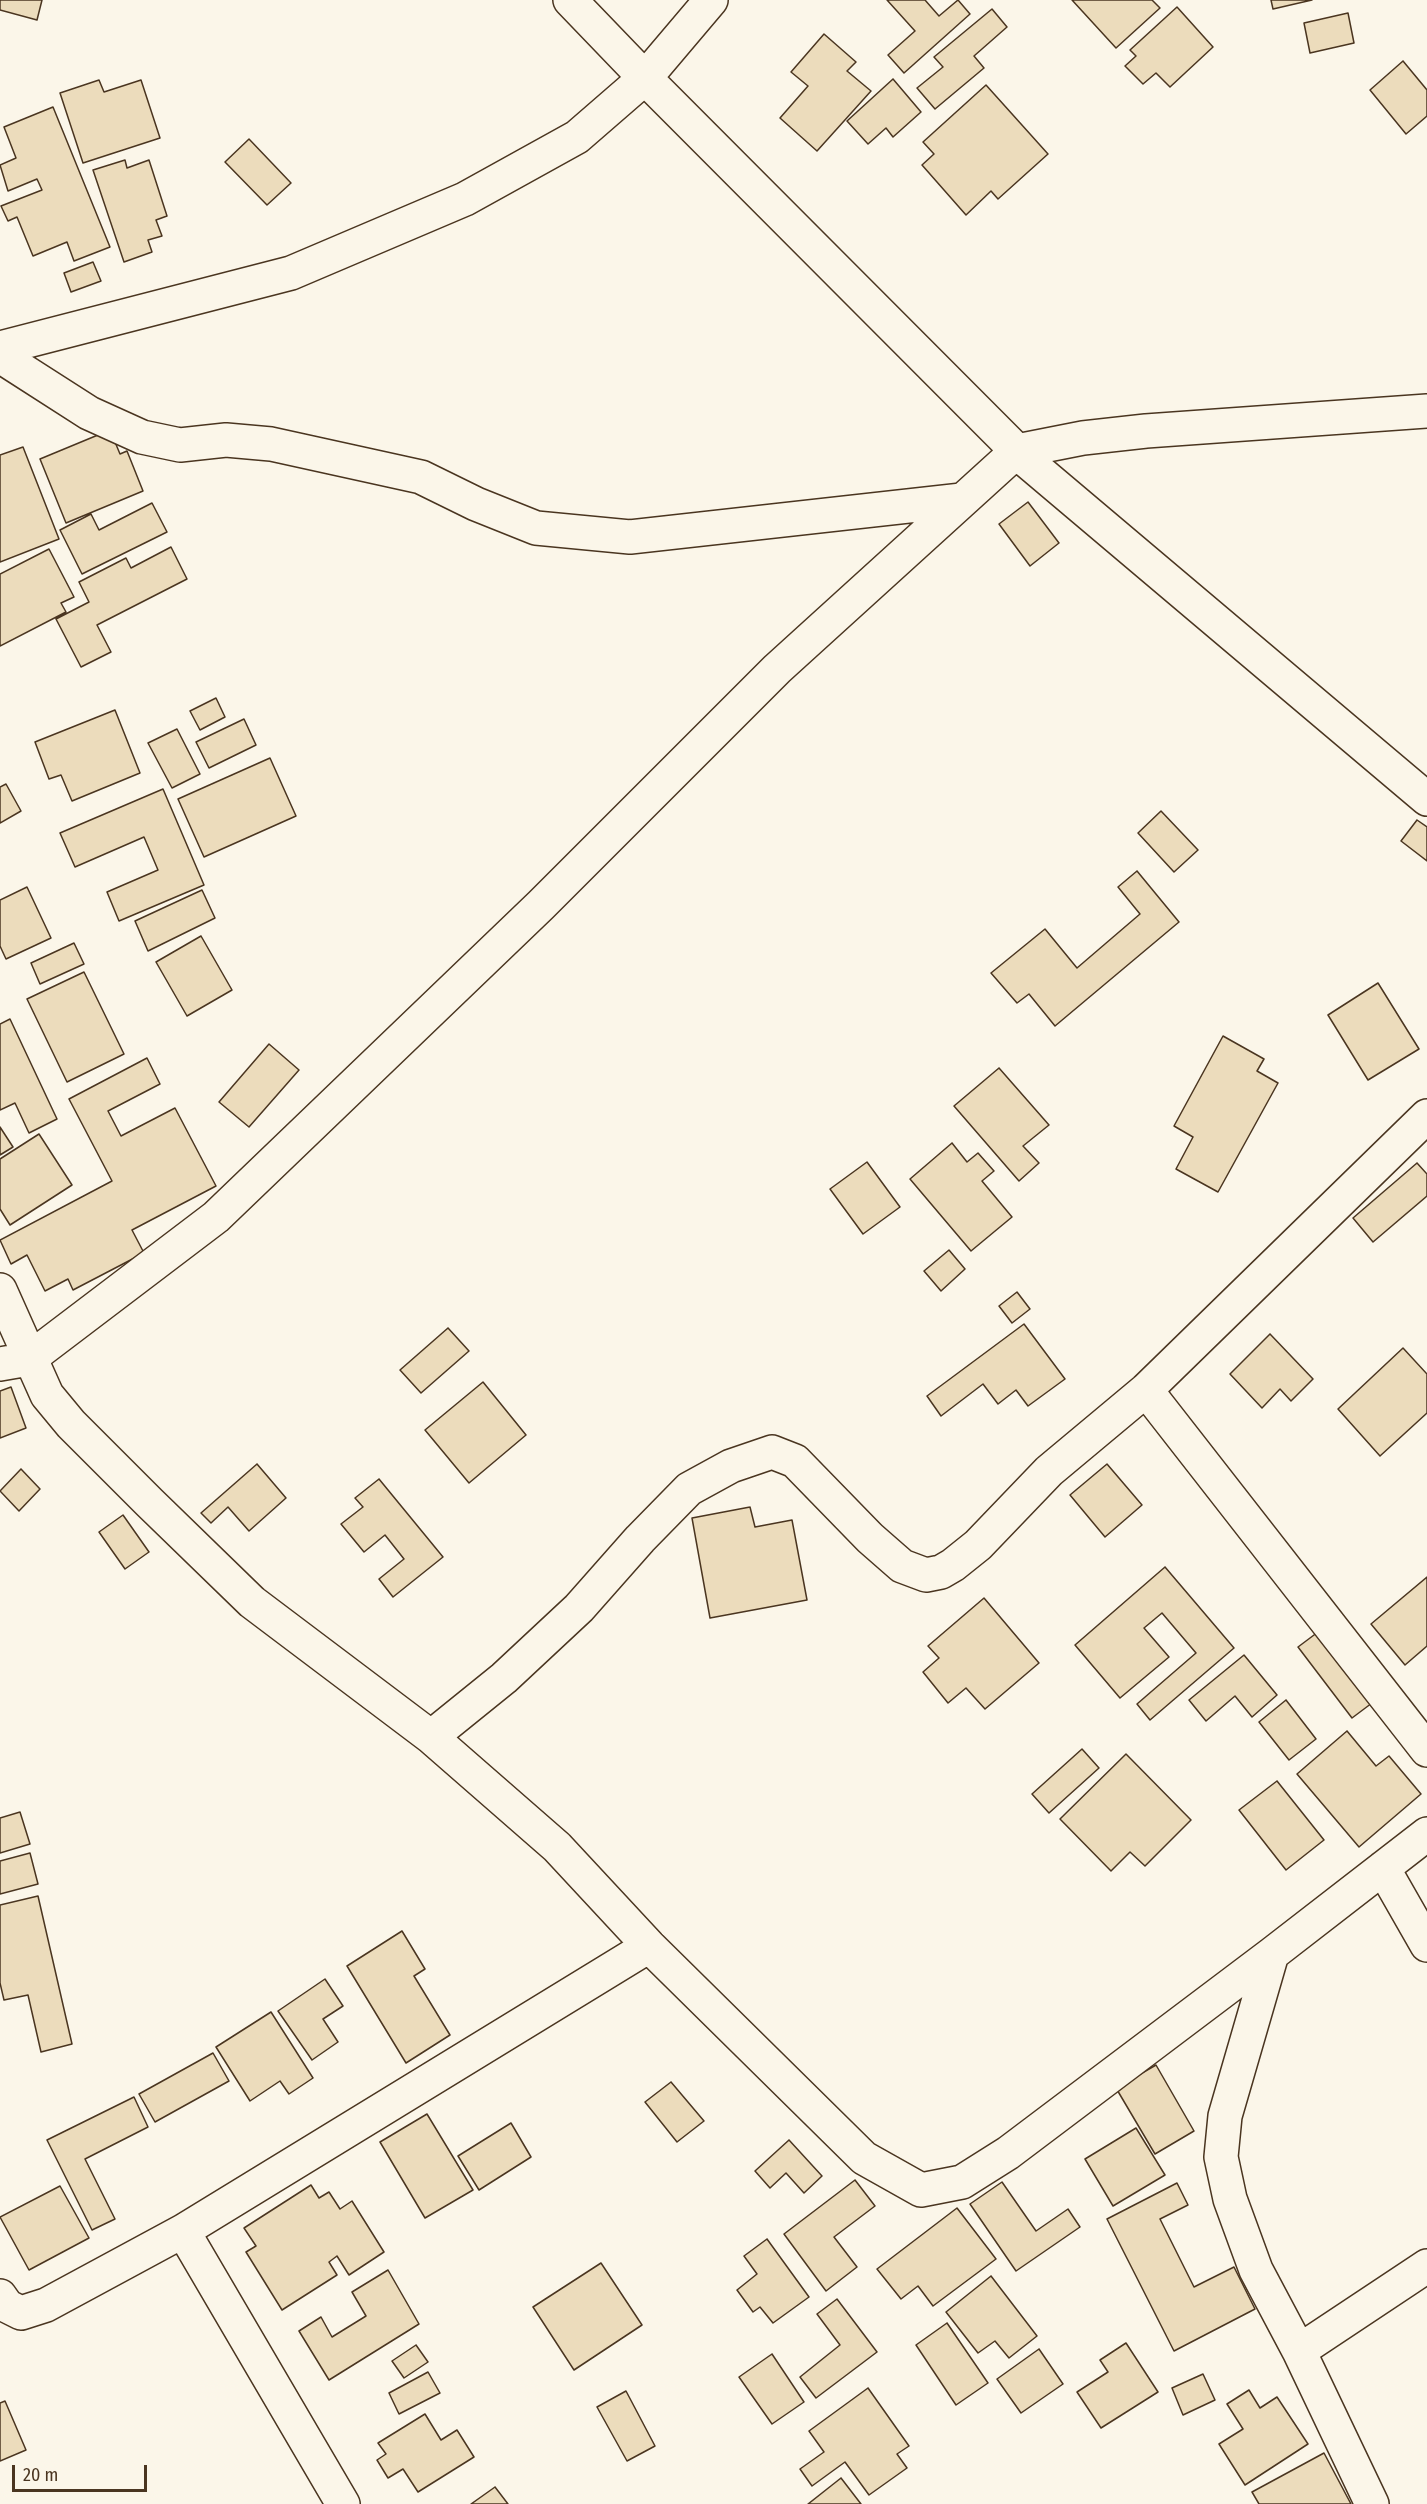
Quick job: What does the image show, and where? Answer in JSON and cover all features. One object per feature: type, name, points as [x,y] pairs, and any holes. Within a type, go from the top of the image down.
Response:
[{"type":"street","points":[[570,0],[1017,451],[1427,799]]},
{"type":"street","points":[[0,348],[291,273],[465,200],[577,137],[645,78],[711,0]]},
{"type":"street","points":[[0,356],[90,412],[142,437],[180,446],[226,440],[271,444],[421,477],[476,504],[536,528],[630,537],[962,500]]},
{"type":"street","points":[[15,1362],[216,1217],[541,905],[777,669],[1017,451],[1083,438],[1146,431],[1427,411]]},
{"type":"street","points":[[431,1737],[504,1678],[579,1608],[640,1539],[689,1489],[731,1466],[772,1452],[795,1461],[870,1538],[902,1566],[926,1575],[941,1572],[971,1551],[1049,1471],[1146,1389],[1427,1116]]},
{"type":"street","points":[[0,1290],[15,1362],[71,1424],[252,1602],[431,1737],[558,1847],[650,1946],[864,2158],[921,2190],[963,2182],[1008,2152],[1272,1954],[1427,1834]]},
{"type":"street","points":[[1146,1389],[1427,1750]]},
{"type":"street","points":[[1383,1868],[1427,1945]]},
{"type":"street","points":[[0,2296],[11,2310],[21,2313],[32,2311],[183,2230],[650,1946]]},
{"type":"street","points":[[1272,1954],[1225,2116],[1221,2157],[1230,2199],[1256,2270],[1299,2351],[1372,2504]]},
{"type":"street","points":[[183,2230],[343,2504]]},
{"type":"street","points":[[1299,2351],[1427,2266]]},
{"type":"building","points":[[0,0],[42,0],[37,20],[0,10]]},
{"type":"building","points":[[887,0],[925,0],[939,16],[958,0],[970,14],[904,73],[888,55],[915,31]]},
{"type":"building","points":[[1072,0],[1152,0],[1160,8],[1116,48]]},
{"type":"building","points":[[1271,0],[1312,0],[1273,9]]},
{"type":"building","points":[[1177,7],[1213,47],[1170,87],[1156,73],[1143,84],[1125,66],[1136,56],[1130,50]]},
{"type":"building","points":[[992,9],[1007,27],[974,56],[984,68],[935,109],[917,88],[943,67],[934,57]]},
{"type":"building","points":[[1348,13],[1354,43],[1310,53],[1304,23]]},
{"type":"building","points":[[824,34],[856,62],[847,71],[871,91],[817,151],[780,118],[808,86],[791,72]]},
{"type":"building","points":[[1403,61],[1427,90],[1427,116],[1406,134],[1370,90]]},
{"type":"building","points":[[893,79],[921,112],[893,137],[886,128],[868,144],[847,121]]},
{"type":"building","points":[[99,80],[104,92],[141,80],[160,138],[83,163],[60,93]]},
{"type":"building","points":[[986,85],[1048,154],[998,199],[991,191],[966,215],[922,165],[934,154],[923,142]]},
{"type":"building","points":[[53,107],[110,247],[74,261],[67,242],[33,256],[17,217],[8,221],[1,206],[42,190],[37,179],[8,191],[0,165],[16,158],[4,127]]},
{"type":"building","points":[[249,139],[291,183],[267,205],[225,162]]},
{"type":"building","points":[[125,160],[127,168],[149,160],[167,216],[156,220],[162,236],[148,240],[152,252],[124,262],[93,170]]},
{"type":"building","points":[[93,262],[101,281],[71,292],[64,273]]},
{"type":"building","points":[[110,430],[120,454],[127,451],[143,491],[66,523],[40,459]]},
{"type":"building","points":[[23,447],[59,539],[0,562],[0,455]]},
{"type":"building","points":[[1028,502],[1059,543],[1030,566],[999,524]]},
{"type":"building","points":[[152,503],[167,532],[82,574],[60,530],[91,514],[99,530]]},
{"type":"building","points":[[171,547],[187,579],[97,625],[111,652],[81,667],[56,619],[89,602],[79,582],[126,558],[131,568]]},
{"type":"building","points":[[49,549],[74,597],[61,603],[66,612],[0,646],[0,574]]},
{"type":"building","points":[[216,698],[225,717],[200,730],[190,711]]},
{"type":"building","points":[[115,710],[140,773],[72,801],[61,775],[49,779],[35,742]]},
{"type":"building","points":[[244,719],[256,745],[209,768],[196,742]]},
{"type":"building","points":[[177,729],[200,774],[172,788],[148,743]]},
{"type":"building","points":[[270,758],[296,816],[204,857],[178,799]]},
{"type":"building","points":[[6,784],[21,811],[0,823],[0,787]]},
{"type":"building","points":[[163,789],[204,885],[119,921],[107,892],[158,870],[144,837],[75,867],[60,833]]},
{"type":"building","points":[[1161,811],[1198,850],[1174,872],[1138,833]]},
{"type":"building","points":[[1417,820],[1427,827],[1427,861],[1401,841]]},
{"type":"building","points":[[1137,871],[1179,922],[1055,1026],[1029,994],[1017,1003],[991,973],[1045,929],[1077,968],[1140,914],[1118,887]]},
{"type":"building","points":[[27,887],[51,938],[6,959],[0,946],[0,900]]},
{"type":"building","points":[[202,890],[215,918],[148,951],[135,921]]},
{"type":"building","points":[[201,936],[232,990],[187,1016],[156,962]]},
{"type":"building","points":[[74,943],[84,964],[40,984],[31,963]]},
{"type":"building","points":[[84,972],[124,1054],[67,1082],[27,999]]},
{"type":"building","points":[[1378,983],[1419,1049],[1368,1080],[1328,1015]]},
{"type":"building","points":[[10,1019],[57,1119],[29,1133],[15,1103],[0,1110],[0,1024]]},
{"type":"building","points":[[1223,1036],[1264,1059],[1257,1071],[1278,1083],[1218,1192],[1176,1169],[1193,1137],[1174,1126]]},
{"type":"building","points":[[269,1044],[299,1070],[249,1127],[219,1102]]},
{"type":"building","points":[[147,1058],[160,1084],[108,1111],[121,1136],[175,1108],[216,1186],[132,1230],[144,1253],[73,1290],[68,1279],[45,1291],[27,1255],[11,1264],[0,1240],[112,1181],[69,1099]]},
{"type":"building","points":[[999,1068],[1049,1125],[1023,1146],[1039,1163],[1019,1181],[954,1106]]},
{"type":"building","points":[[0,1127],[13,1147],[0,1155]]},
{"type":"building","points":[[39,1134],[72,1185],[10,1225],[0,1209],[0,1159]]},
{"type":"building","points":[[952,1143],[967,1162],[978,1153],[994,1171],[982,1181],[1012,1217],[971,1251],[910,1179]]},
{"type":"building","points":[[867,1162],[900,1207],[863,1234],[830,1189]]},
{"type":"building","points":[[1417,1163],[1427,1174],[1427,1196],[1373,1242],[1353,1218]]},
{"type":"building","points":[[949,1250],[965,1269],[941,1291],[924,1271]]},
{"type":"building","points":[[1017,1292],[1030,1309],[1012,1323],[999,1306]]},
{"type":"building","points":[[1024,1324],[1065,1379],[1028,1406],[1016,1390],[998,1404],[983,1384],[941,1416],[927,1396]]},
{"type":"building","points":[[448,1328],[469,1351],[421,1393],[400,1370]]},
{"type":"building","points":[[1270,1334],[1313,1379],[1291,1401],[1280,1389],[1262,1408],[1230,1374]]},
{"type":"building","points":[[1403,1348],[1427,1374],[1427,1413],[1380,1456],[1338,1409]]},
{"type":"building","points":[[483,1382],[526,1435],[469,1483],[425,1430]]},
{"type":"building","points":[[11,1387],[26,1428],[0,1438],[0,1391]]},
{"type":"building","points":[[257,1464],[286,1498],[249,1531],[228,1507],[211,1523],[201,1513]]},
{"type":"building","points":[[1107,1464],[1142,1505],[1105,1537],[1070,1495]]},
{"type":"building","points":[[21,1469],[40,1489],[19,1511],[0,1491]]},
{"type":"building","points":[[379,1479],[443,1557],[393,1597],[379,1579],[404,1559],[385,1535],[364,1552],[341,1524],[363,1507],[355,1498]]},
{"type":"building","points":[[750,1507],[755,1527],[792,1520],[807,1600],[710,1618],[692,1518]]},
{"type":"building","points":[[123,1515],[149,1552],[125,1569],[99,1532]]},
{"type":"building","points":[[1165,1567],[1234,1648],[1150,1720],[1137,1704],[1196,1653],[1162,1613],[1144,1628],[1169,1657],[1120,1698],[1075,1645]]},
{"type":"building","points":[[1427,1577],[1427,1646],[1405,1665],[1371,1624]]},
{"type":"building","points":[[984,1598],[1039,1663],[985,1709],[966,1688],[948,1703],[923,1672],[939,1658],[928,1646]]},
{"type":"building","points":[[1322,1629],[1376,1700],[1352,1718],[1298,1647]]},
{"type":"building","points":[[1244,1655],[1277,1695],[1252,1717],[1235,1696],[1206,1721],[1189,1700]]},
{"type":"building","points":[[1286,1700],[1316,1739],[1289,1760],[1259,1722]]},
{"type":"building","points":[[1347,1731],[1376,1766],[1389,1756],[1421,1794],[1359,1847],[1297,1774]]},
{"type":"building","points":[[1082,1749],[1099,1768],[1049,1813],[1032,1794]]},
{"type":"building","points":[[1126,1754],[1191,1820],[1145,1866],[1130,1852],[1111,1871],[1060,1819]]},
{"type":"building","points":[[1277,1781],[1324,1840],[1286,1870],[1239,1810]]},
{"type":"building","points":[[20,1812],[30,1844],[0,1853],[0,1818]]},
{"type":"building","points":[[30,1853],[38,1884],[0,1894],[0,1861]]},
{"type":"building","points":[[38,1896],[72,2044],[41,2052],[28,1995],[4,2000],[0,1983],[0,1905]]},
{"type":"building","points":[[402,1931],[425,1969],[414,1976],[450,2035],[406,2063],[347,1966]]},
{"type":"building","points":[[325,1979],[343,2006],[323,2019],[338,2042],[312,2060],[278,2011]]},
{"type":"building","points":[[271,2012],[313,2078],[289,2094],[280,2081],[250,2101],[216,2047]]},
{"type":"building","points":[[213,2053],[229,2081],[155,2122],[139,2094]]},
{"type":"building","points":[[1156,2065],[1194,2131],[1155,2154],[1116,2088]]},
{"type":"building","points":[[671,2082],[704,2121],[677,2142],[645,2102]]},
{"type":"building","points":[[134,2097],[148,2127],[85,2159],[115,2219],[92,2230],[47,2140]]},
{"type":"building","points":[[427,2114],[473,2190],[425,2218],[380,2142]]},
{"type":"building","points":[[511,2123],[531,2157],[479,2190],[458,2156]]},
{"type":"building","points":[[1136,2128],[1165,2175],[1113,2206],[1085,2159]]},
{"type":"building","points":[[789,2140],[822,2176],[804,2193],[786,2173],[770,2188],[755,2171]]},
{"type":"building","points":[[855,2180],[875,2206],[834,2237],[857,2267],[826,2291],[784,2234]]},
{"type":"building","points":[[1002,2182],[1036,2231],[1068,2209],[1080,2227],[1016,2271],[970,2204]]},
{"type":"building","points":[[1177,2183],[1188,2205],[1160,2219],[1194,2287],[1234,2267],[1255,2309],[1174,2351],[1107,2219]]},
{"type":"building","points":[[311,2185],[319,2198],[329,2192],[340,2209],[352,2201],[384,2252],[349,2275],[337,2256],[329,2262],[337,2275],[282,2310],[246,2252],[256,2246],[244,2228]]},
{"type":"building","points":[[60,2186],[89,2238],[29,2270],[0,2217]]},
{"type":"building","points":[[957,2208],[996,2259],[933,2306],[918,2286],[901,2299],[877,2269]]},
{"type":"building","points":[[767,2239],[809,2297],[773,2323],[760,2307],[753,2312],[737,2290],[757,2274],[744,2256]]},
{"type":"building","points":[[601,2263],[642,2325],[574,2370],[533,2307]]},
{"type":"building","points":[[388,2270],[419,2324],[329,2380],[299,2331],[321,2317],[332,2337],[366,2316],[352,2292]]},
{"type":"building","points":[[991,2276],[1037,2336],[1009,2358],[995,2341],[978,2353],[946,2312]]},
{"type":"building","points":[[837,2299],[877,2352],[816,2398],[800,2377],[840,2345],[817,2314]]},
{"type":"building","points":[[947,2323],[988,2383],[956,2405],[916,2345]]},
{"type":"building","points":[[1126,2343],[1158,2392],[1101,2428],[1077,2392],[1108,2372],[1100,2360]]},
{"type":"building","points":[[416,2345],[428,2362],[404,2378],[392,2361]]},
{"type":"building","points":[[1039,2349],[1063,2384],[1021,2413],[997,2379]]},
{"type":"building","points":[[772,2354],[804,2402],[772,2424],[739,2377]]},
{"type":"building","points":[[428,2372],[440,2393],[399,2414],[389,2393]]},
{"type":"building","points":[[1203,2374],[1215,2400],[1183,2415],[1172,2388]]},
{"type":"building","points":[[868,2388],[909,2446],[897,2454],[907,2468],[869,2495],[845,2462],[812,2486],[800,2469],[824,2452],[809,2431]]},
{"type":"building","points":[[1249,2390],[1260,2408],[1277,2397],[1308,2444],[1245,2485],[1219,2444],[1243,2429],[1227,2404]]},
{"type":"building","points":[[626,2391],[655,2446],[627,2461],[597,2407]]},
{"type":"building","points":[[5,2401],[26,2450],[0,2461],[0,2403]]},
{"type":"building","points":[[425,2414],[441,2440],[457,2430],[474,2457],[418,2492],[403,2469],[388,2478],[377,2460],[386,2454],[378,2443]]},
{"type":"building","points":[[1324,2453],[1351,2504],[1259,2504],[1252,2492]]},
{"type":"building","points":[[841,2478],[861,2504],[808,2504]]},
{"type":"building","points":[[495,2487],[508,2504],[471,2504]]}]
